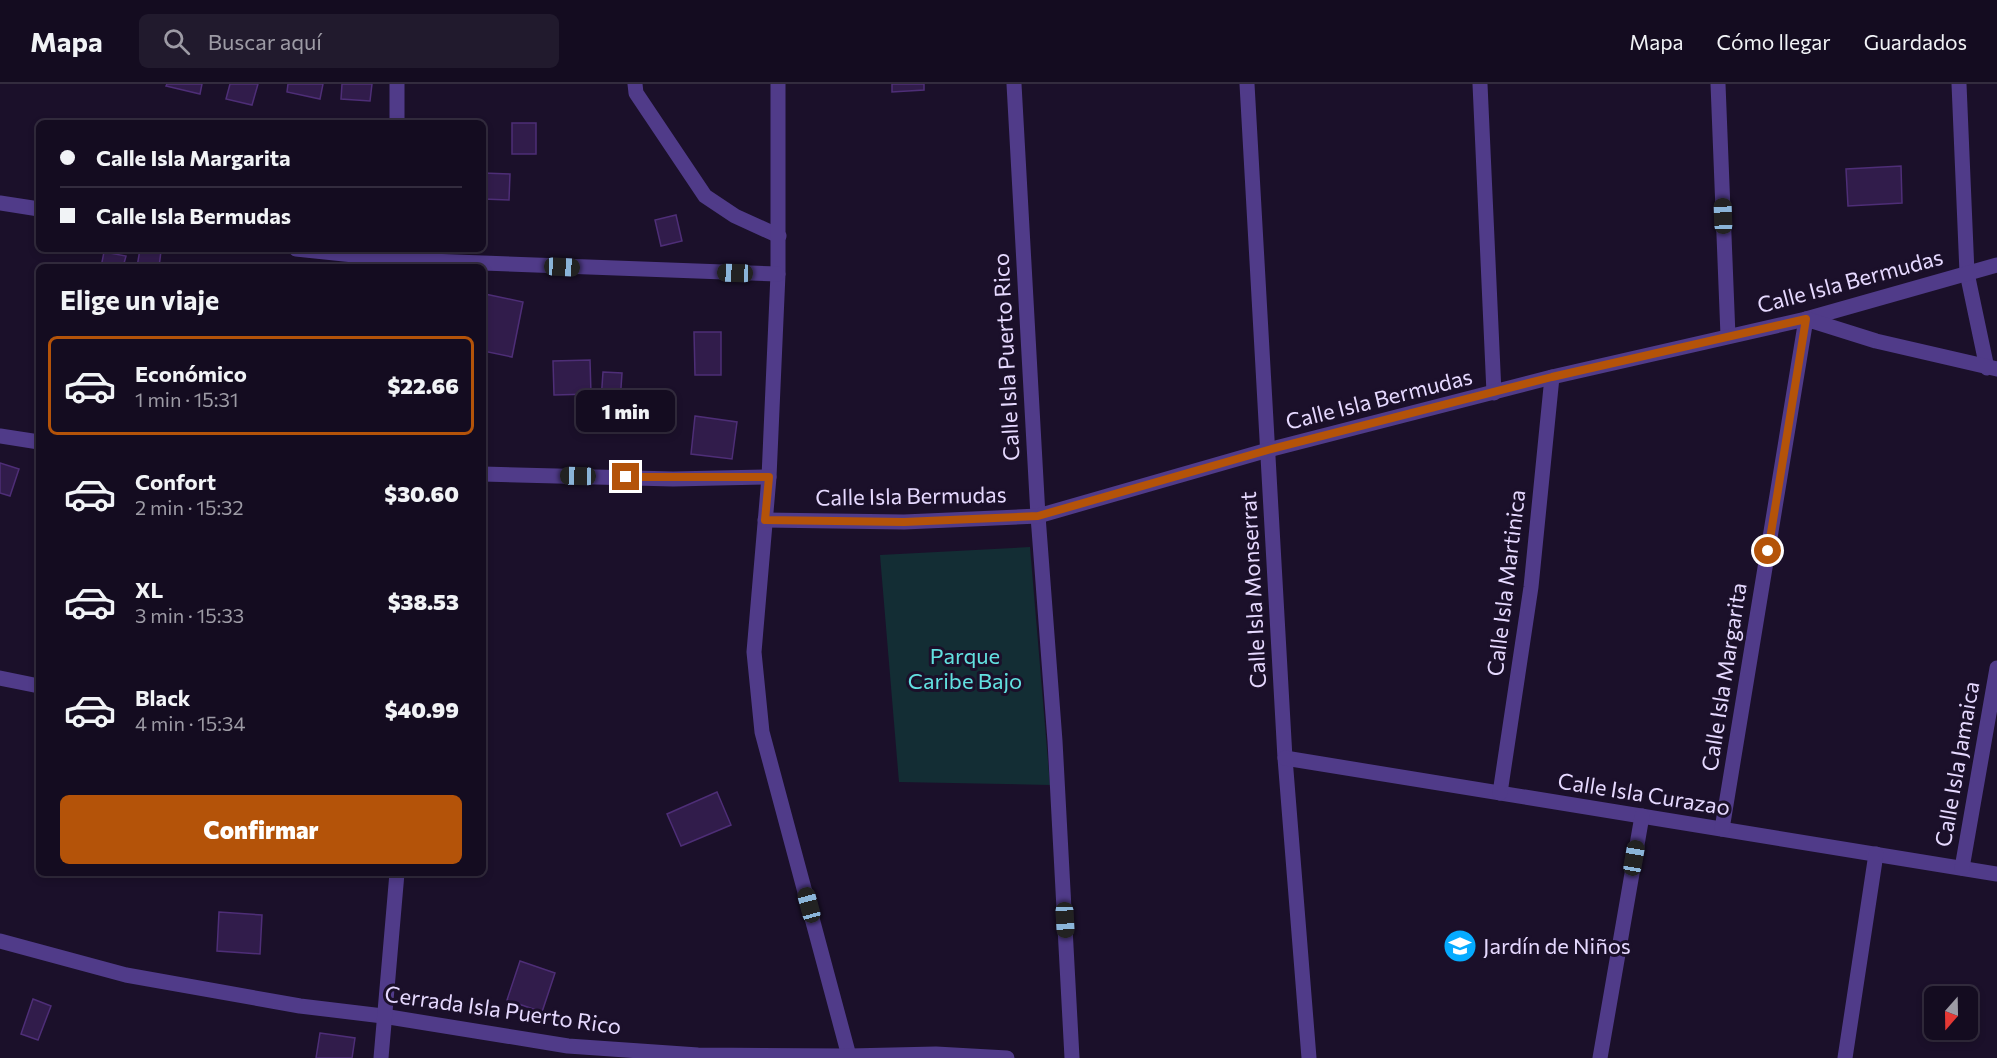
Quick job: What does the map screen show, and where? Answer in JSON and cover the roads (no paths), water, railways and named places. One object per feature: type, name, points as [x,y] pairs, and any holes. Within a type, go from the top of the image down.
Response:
[{"type":"street","points":[[397,84],[397,120]]},
{"type":"street","points":[[634,84],[636,93],[705,196],[735,216],[779,236]]},
{"type":"street","points":[[778,84],[778,274],[769,477],[754,652],[762,732],[849,1056]]},
{"type":"street","name":"Calle Isla Puerto Rico","points":[[1014,84],[1038,516],[1055,741],[1072,1058]]},
{"type":"street","name":"Calle Isla Monserrat","points":[[1246,84],[1285,758],[1309,1058]]},
{"type":"street","points":[[1480,84],[1494,393]]},
{"type":"street","points":[[1718,84],[1728,336]]},
{"type":"street","points":[[1806,319],[1876,341],[1992,368],[1967,273],[1959,84]]},
{"type":"street","points":[[0,203],[36,209]]},
{"type":"street","points":[[328,252],[402,259],[778,274]]},
{"type":"street","name":"Calle Isla Bermudas","points":[[765,520],[904,522],[1038,516],[1268,450],[1552,377],[1806,319],[1997,265]]},
{"type":"street","name":"Calle Isla Margarita","points":[[1722,830],[1806,319]]},
{"type":"street","name":"Calle Isla Martinica","points":[[1500,793],[1531,587],[1552,377]]},
{"type":"street","points":[[0,436],[36,442]]},
{"type":"street","points":[[486,474],[673,479],[769,477]]},
{"type":"street","name":"Calle Isla Jamaica","points":[[1962,868],[1997,668]]},
{"type":"street","points":[[0,678],[36,685]]},
{"type":"street","name":"Calle Isla Curazao","points":[[1285,758],[1997,874]]},
{"type":"street","points":[[1600,1058],[1642,816]]},
{"type":"street","points":[[1845,1058],[1876,854]]},
{"type":"street","points":[[381,1058],[397,876]]},
{"type":"street","name":"Cerrada Isla Puerto Rico","points":[[0,941],[126,975],[300,1006],[383,1016],[567,1046],[699,1057],[936,1054],[1007,1058]]},
{"type":"place","name":"Jardín de Niños","points":[[1460,946]]},
{"type":"park label","name":"Parque Caribe Bajo","points":[[965,668]]}]
